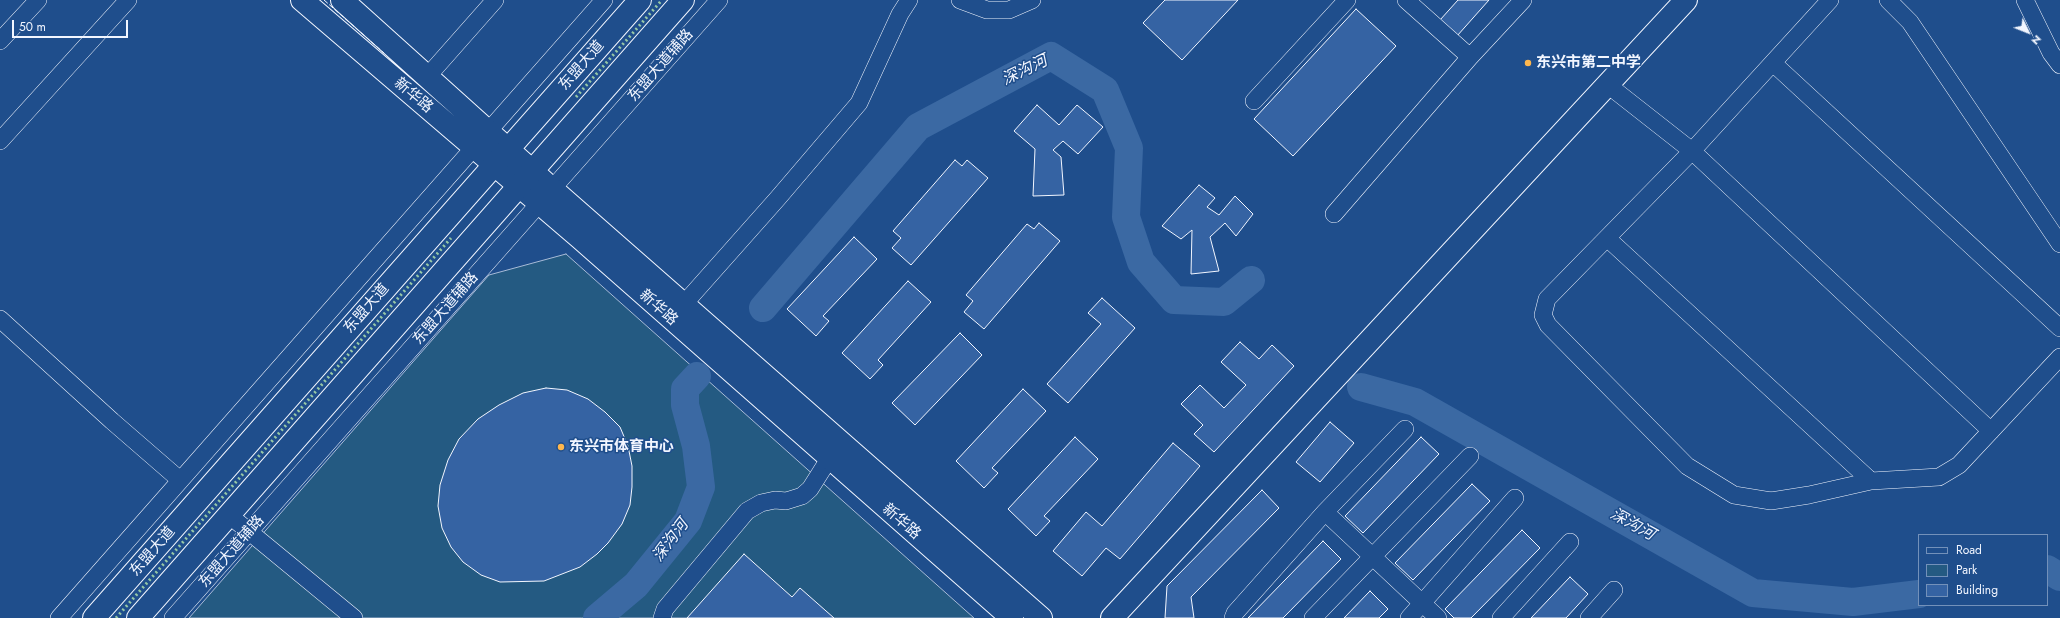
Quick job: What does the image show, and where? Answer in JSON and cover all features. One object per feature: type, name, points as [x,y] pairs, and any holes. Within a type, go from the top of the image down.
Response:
[{"type":"main road","name":"新华路","points":[[302,0],[474,148],[501,157]]},
{"type":"main road","name":"新华路","points":[[342,0],[488,131],[501,157],[829,459],[1012,618]]},
{"type":"main road","name":"东盟大道","points":[[94,618],[640,0]]},
{"type":"main road","points":[[138,618],[683,0]]},
{"type":"main road","points":[[1112,618],[1686,0]]},
{"type":"main road","name":"新华路","points":[[545,197],[683,305],[1041,618]]},
{"type":"street","points":[[0,41],[38,0]]},
{"type":"street","points":[[0,141],[128,0]]},
{"type":"street","points":[[427,77],[495,0]]},
{"type":"street","points":[[59,618],[604,0]]},
{"type":"street","name":"东盟大道辅路","points":[[173,618],[719,0]]},
{"type":"street","points":[[683,305],[778,198],[859,103],[900,14],[909,0]]},
{"type":"street","points":[[960,0],[987,10],[1009,10],[1032,0]]},
{"type":"street","points":[[1254,101],[1347,0]]},
{"type":"street","points":[[1406,0],[1470,58]]},
{"type":"street","points":[[1334,214],[1470,58],[1523,0]]},
{"type":"street","points":[[1830,0],[1692,151],[1547,299],[1543,315],[1548,325],[1687,466],[1734,495],[1771,501],[1809,495],[1871,481],[1939,477],[1959,465],[2060,357]]},
{"type":"street","points":[[1888,0],[1910,22],[2060,244]]},
{"type":"street","points":[[2025,0],[2051,53],[2060,65]]},
{"type":"street","points":[[1773,63],[2060,328]]},
{"type":"street","points":[[1608,85],[1692,151],[1991,431]]},
{"type":"street","points":[[1607,238],[1871,481]]},
{"type":"street","points":[[0,319],[112,421],[180,480]]},
{"type":"street","points":[[1233,618],[1235,613],[1325,512],[1405,429]]},
{"type":"street","points":[[1313,618],[1470,456]]},
{"type":"street","points":[[662,618],[665,609],[747,511],[761,504],[774,500],[786,501],[802,496],[810,489],[829,459]]},
{"type":"street","points":[[1409,618],[1514,498]]},
{"type":"street","points":[[1325,512],[1438,618]]},
{"type":"street","points":[[229,514],[354,618]]},
{"type":"street","points":[[1500,618],[1570,542]]},
{"type":"street","points":[[1589,618],[1614,590]]},
{"type":"green space","name":"东兴市体育中心","points":[[566,254],[974,618],[189,618],[489,275]]},
{"type":"building","points":[[1165,0],[1238,0],[1182,60],[1143,23]]},
{"type":"building","points":[[1458,0],[1489,0],[1457,36],[1440,20]]},
{"type":"building","points":[[1356,9],[1396,46],[1293,156],[1254,119]]},
{"type":"building","points":[[1037,105],[1059,125],[1077,105],[1103,127],[1078,154],[1063,141],[1053,150],[1061,157],[1064,195],[1033,196],[1035,149],[1014,131]]},
{"type":"building","points":[[955,160],[962,166],[967,160],[988,178],[911,265],[892,248],[901,238],[893,231]]},
{"type":"building","points":[[1199,185],[1215,198],[1207,207],[1219,215],[1235,196],[1253,214],[1236,236],[1225,223],[1210,237],[1219,271],[1191,274],[1192,230],[1181,239],[1162,226]]},
{"type":"building","points":[[1039,223],[1060,241],[984,329],[964,312],[973,301],[966,295],[1027,224],[1034,229]]},
{"type":"building","points":[[854,237],[877,259],[823,316],[829,321],[816,336],[787,309]]},
{"type":"building","points":[[908,281],[931,302],[878,360],[883,365],[870,379],[842,353]]},
{"type":"building","points":[[1102,298],[1135,328],[1068,403],[1047,384],[1101,324],[1088,313]]},
{"type":"building","points":[[960,333],[982,355],[915,425],[892,403]]},
{"type":"building","points":[[1240,342],[1259,359],[1272,345],[1294,366],[1214,452],[1194,434],[1203,425],[1181,404],[1200,385],[1224,408],[1246,385],[1221,362]]},
{"type":"building","points":[[546,388],[567,390],[588,399],[605,412],[620,427],[628,446],[632,466],[630,505],[622,524],[608,543],[580,567],[544,581],[500,582],[481,575],[463,562],[451,547],[442,528],[438,506],[440,485],[448,460],[459,439],[478,419],[499,405],[523,393]]},
{"type":"building","points":[[1023,389],[1046,411],[992,468],[998,473],[984,488],[956,461]]},
{"type":"building","points":[[1330,422],[1354,443],[1320,482],[1296,462]]},
{"type":"building","points":[[1075,437],[1098,459],[1044,516],[1050,521],[1036,536],[1008,509]]},
{"type":"building","points":[[1421,437],[1439,454],[1363,533],[1345,516]]},
{"type":"building","points":[[1173,443],[1200,466],[1120,559],[1106,548],[1082,576],[1053,551],[1086,512],[1102,526]]},
{"type":"building","points":[[1472,484],[1490,501],[1413,580],[1395,563]]},
{"type":"building","points":[[1262,490],[1279,508],[1191,597],[1194,618],[1165,618],[1167,586]]},
{"type":"building","points":[[1522,530],[1540,548],[1471,618],[1454,618],[1445,609]]},
{"type":"building","points":[[1323,541],[1341,559],[1283,618],[1248,618]]},
{"type":"building","points":[[744,554],[792,597],[800,588],[834,618],[687,618]]},
{"type":"building","points":[[1570,577],[1588,594],[1566,618],[1531,618]]},
{"type":"building","points":[[1370,591],[1388,609],[1379,618],[1344,618]]},
{"type":"waterway","name":"深沟河","points":[[763,308],[918,127],[1051,56],[1105,90],[1129,148],[1126,217],[1141,262],[1174,300],[1224,302],[1251,280]]},
{"type":"waterway","name":"深沟河","points":[[597,618],[636,585],[688,521],[701,487],[696,446],[685,405],[685,389],[697,376]]},
{"type":"waterway","name":"深沟河","points":[[1361,387],[1415,402],[1753,593],[1853,602],[1918,594]]},
{"type":"waterway","name":"深沟河","points":[[2048,570],[2060,577]]},
{"type":"hedge","points":[[576,97],[662,0]]},
{"type":"hedge","points":[[116,618],[451,238]]},
{"type":"fence","points":[[324,0],[384,53]]},
{"type":"place","name":"东兴市第二中学","points":[[1528,63]]},
{"type":"place","name":"东兴市体育中心","points":[[561,447]]}]
